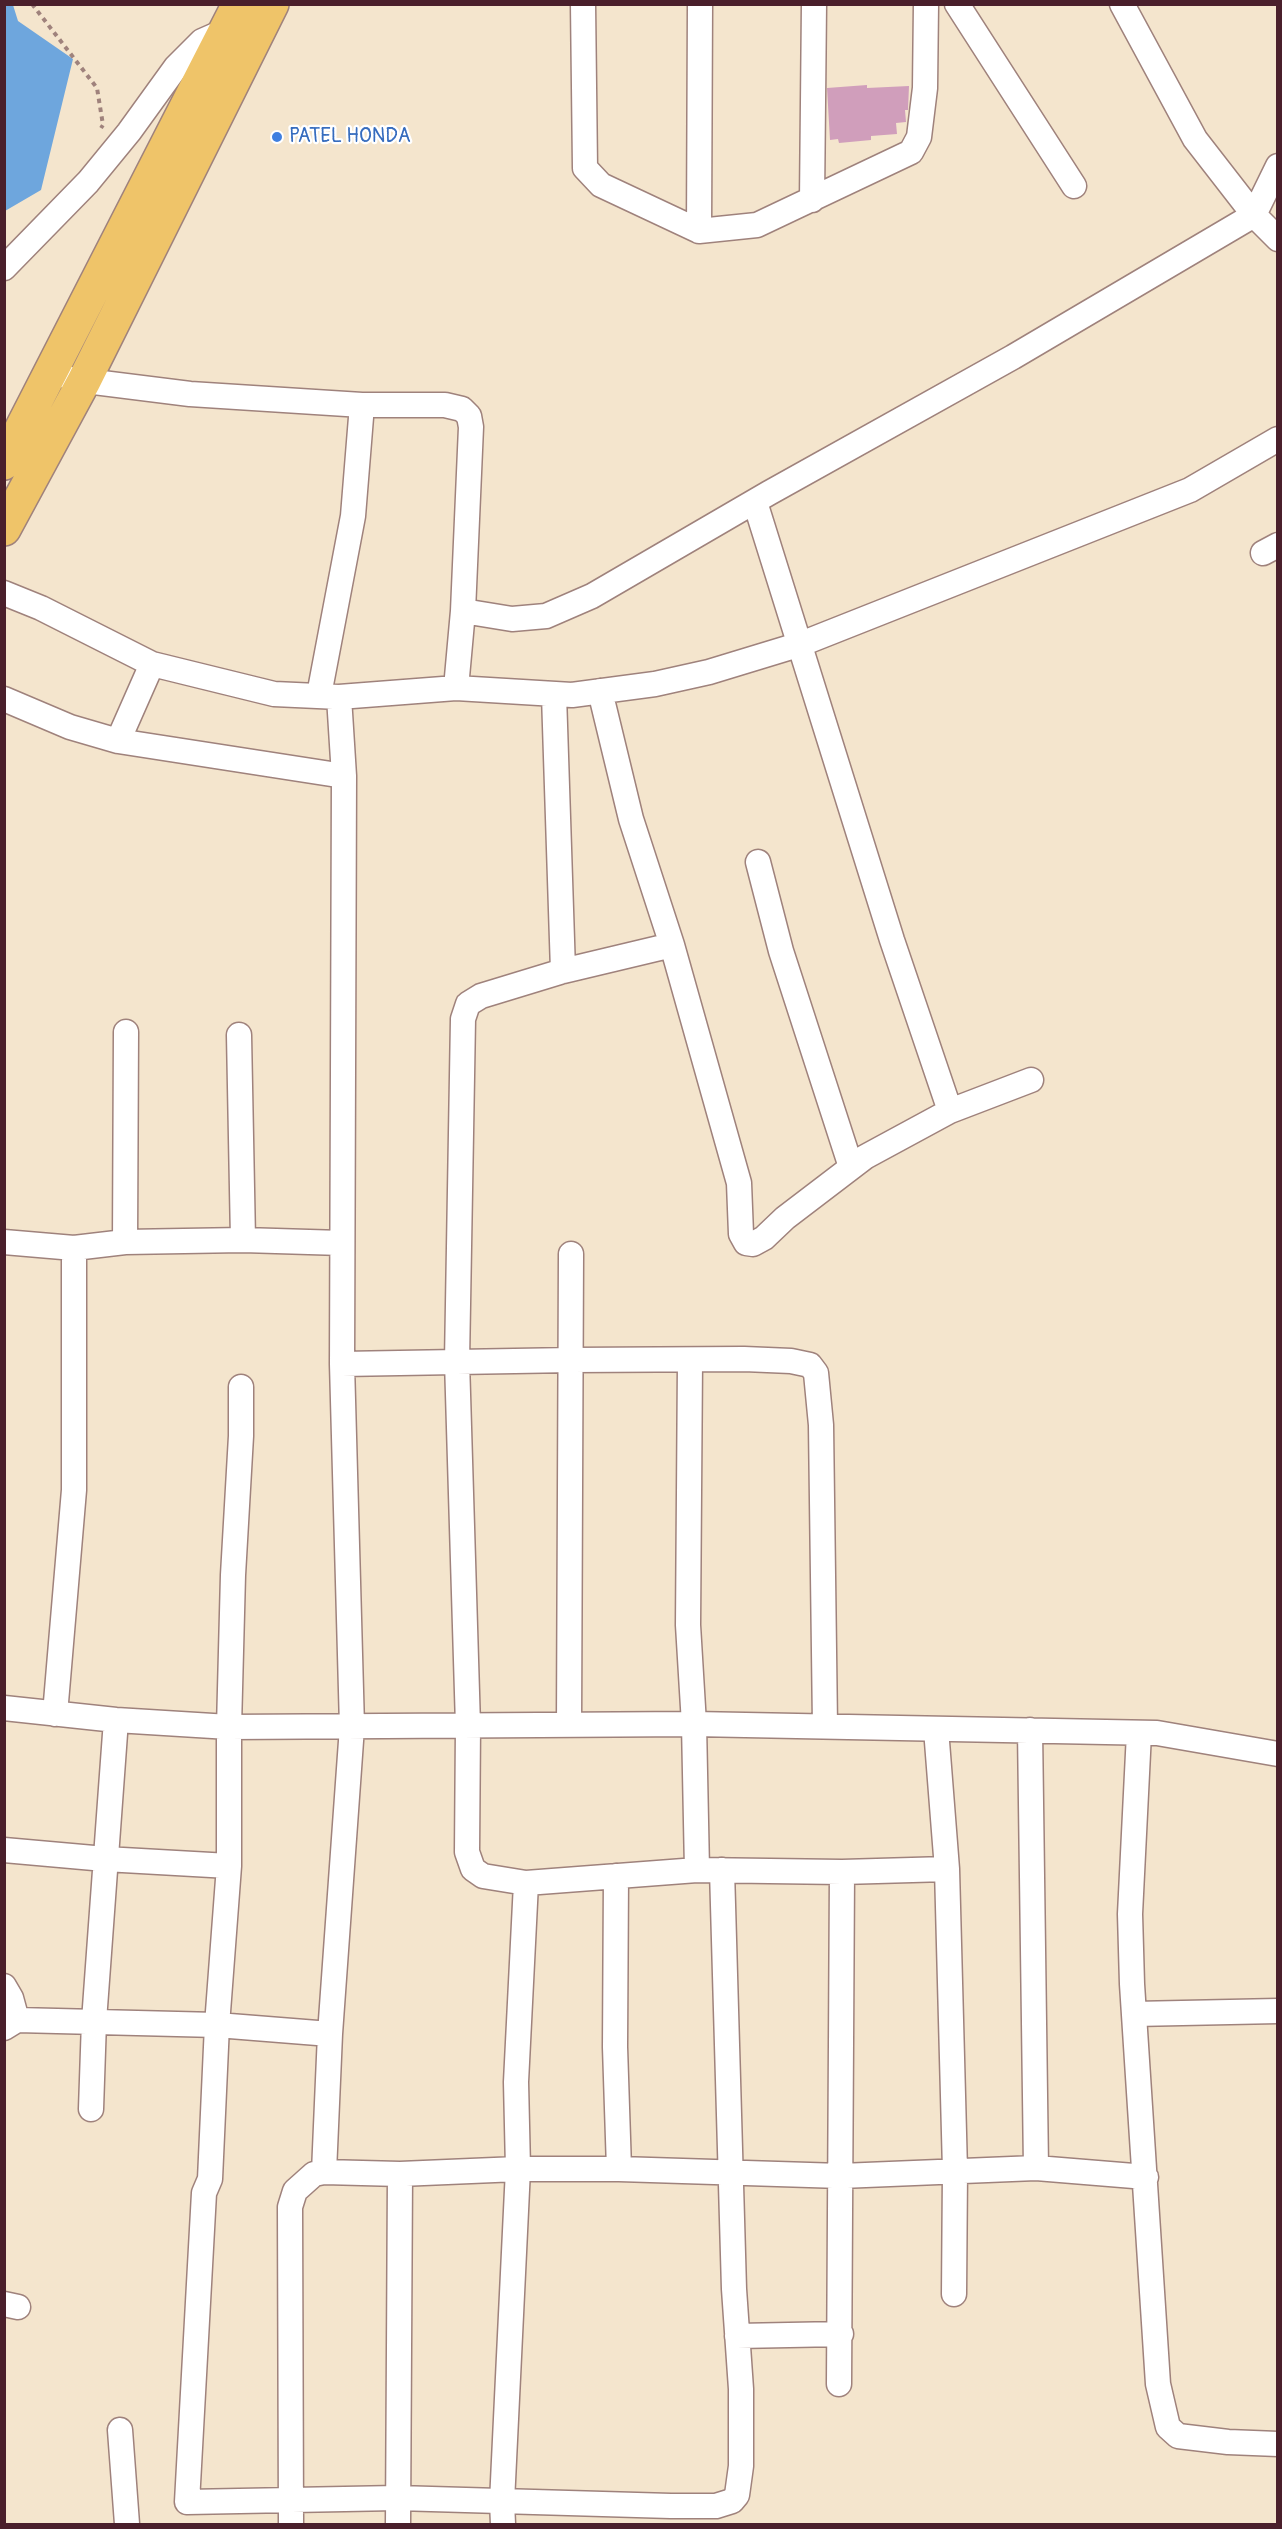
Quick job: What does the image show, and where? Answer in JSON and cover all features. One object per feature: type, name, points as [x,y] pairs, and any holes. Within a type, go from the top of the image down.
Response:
[{"type":"main road","points":[[4,463],[48,377],[202,113],[272,4]]},
{"type":"main road","points":[[4,529],[84,381],[202,113],[233,17]]},
{"type":"street","points":[[583,4],[585,168],[601,185],[699,231],[757,225],[911,152],[920,137],[926,4]]},
{"type":"street","points":[[699,231],[700,4]]},
{"type":"street","points":[[812,200],[814,4]]},
{"type":"street","points":[[957,4],[1074,186]]},
{"type":"street","points":[[1122,4],[1195,138],[1254,215],[1278,239]]},
{"type":"street","points":[[4,268],[88,182],[129,132],[176,67],[202,41],[233,17]]},
{"type":"street","points":[[463,611],[512,619],[546,616],[592,596],[1013,357],[1254,215],[1278,166]]},
{"type":"street","points":[[48,377],[190,394],[362,405],[445,405],[462,409],[469,416],[471,426],[463,611],[456,687]]},
{"type":"street","points":[[324,2172],[330,2034],[352,1727],[342,1364],[344,776],[329,696],[353,516],[362,405]]},
{"type":"street","points":[[4,593],[41,608],[152,664],[274,694],[329,696],[456,687],[554,695],[600,691],[655,684],[709,672],[801,644],[1190,490],[1278,440]]},
{"type":"street","points":[[755,502],[892,940],[950,1111]]},
{"type":"street","points":[[118,741],[152,664]]},
{"type":"street","points":[[600,691],[631,819],[672,945],[739,1183],[741,1234],[746,1243],[753,1244],[764,1238],[785,1218],[865,1156],[950,1111],[1031,1080]]},
{"type":"street","points":[[554,695],[564,971]]},
{"type":"street","points":[[4,699],[70,727],[118,741],[344,776]]},
{"type":"street","points":[[758,862],[781,951],[851,1167]]},
{"type":"street","points":[[672,945],[564,971],[481,996],[468,1004],[463,1019],[457,1362],[468,1726],[467,1835],[468,1852],[473,1869],[483,1876],[526,1883],[697,1870],[843,1872],[947,1869]]},
{"type":"street","points":[[125,1242],[126,1032]]},
{"type":"street","points":[[238,1035],[243,1240]]},
{"type":"street","points":[[4,1242],[74,1248],[125,1242],[243,1240],[342,1243]]},
{"type":"street","points":[[55,1714],[74,1490],[74,1248]]},
{"type":"street","points":[[569,1725],[571,1254]]},
{"type":"street","points":[[342,1364],[572,1360],[791,1361],[810,1365],[816,1373],[821,1425],[825,1726]]},
{"type":"street","points":[[690,1361],[688,1625],[694,1724],[697,1870]]},
{"type":"street","points":[[241,1387],[229,1727],[229,1866],[217,2025],[210,2179],[204,2193],[187,2502],[397,2498],[502,2513],[626,2514],[716,2506],[732,2501],[737,2495],[741,2466],[741,2400],[722,1870]]},
{"type":"street","points":[[4,1708],[116,1720],[229,1727],[694,1724],[1157,1733],[1278,1754]]},
{"type":"street","points":[[91,2109],[94,2021],[116,1720]]},
{"type":"street","points":[[936,1729],[947,1869],[954,2171],[954,2294]]},
{"type":"street","points":[[1030,1731],[1036,2168]]},
{"type":"street","points":[[1139,1733],[1130,1914],[1134,2014],[1158,2384],[1168,2427],[1178,2436],[1228,2442],[1278,2444]]},
{"type":"street","points":[[4,1850],[105,1859],[229,1866]]},
{"type":"street","points":[[839,2384],[843,1872]]},
{"type":"street","points":[[616,1876],[615,2047],[619,2169]]},
{"type":"street","points":[[502,2513],[519,2169],[516,2082],[526,1883]]},
{"type":"street","points":[[4,1986],[11,1998],[11,2024],[94,2021],[217,2025],[330,2034]]},
{"type":"street","points":[[1134,2014],[1278,2011]]},
{"type":"street","points":[[291,2524],[290,2206],[295,2191],[314,2174],[324,2172],[400,2174],[519,2169],[619,2169],[841,2176],[1036,2168],[1146,2177]]},
{"type":"street","points":[[398,2524],[400,2174]]},
{"type":"street","points":[[737,2336],[840,2334]]},
{"type":"street","points":[[120,2430],[127,2524]]},
{"type":"path","points":[[32,4],[97,88],[103,125],[96,135]]},
{"type":"water","points":[[4,5],[13,5],[18,21],[73,59],[41,190],[5,211]]},
{"type":"building","points":[[867,85],[867,88],[909,86],[908,110],[905,110],[906,122],[896,123],[897,134],[871,136],[871,140],[839,143],[838,139],[830,140],[827,88]]},
{"type":"place","name":"PATEL HONDA","points":[[277,137]]}]
